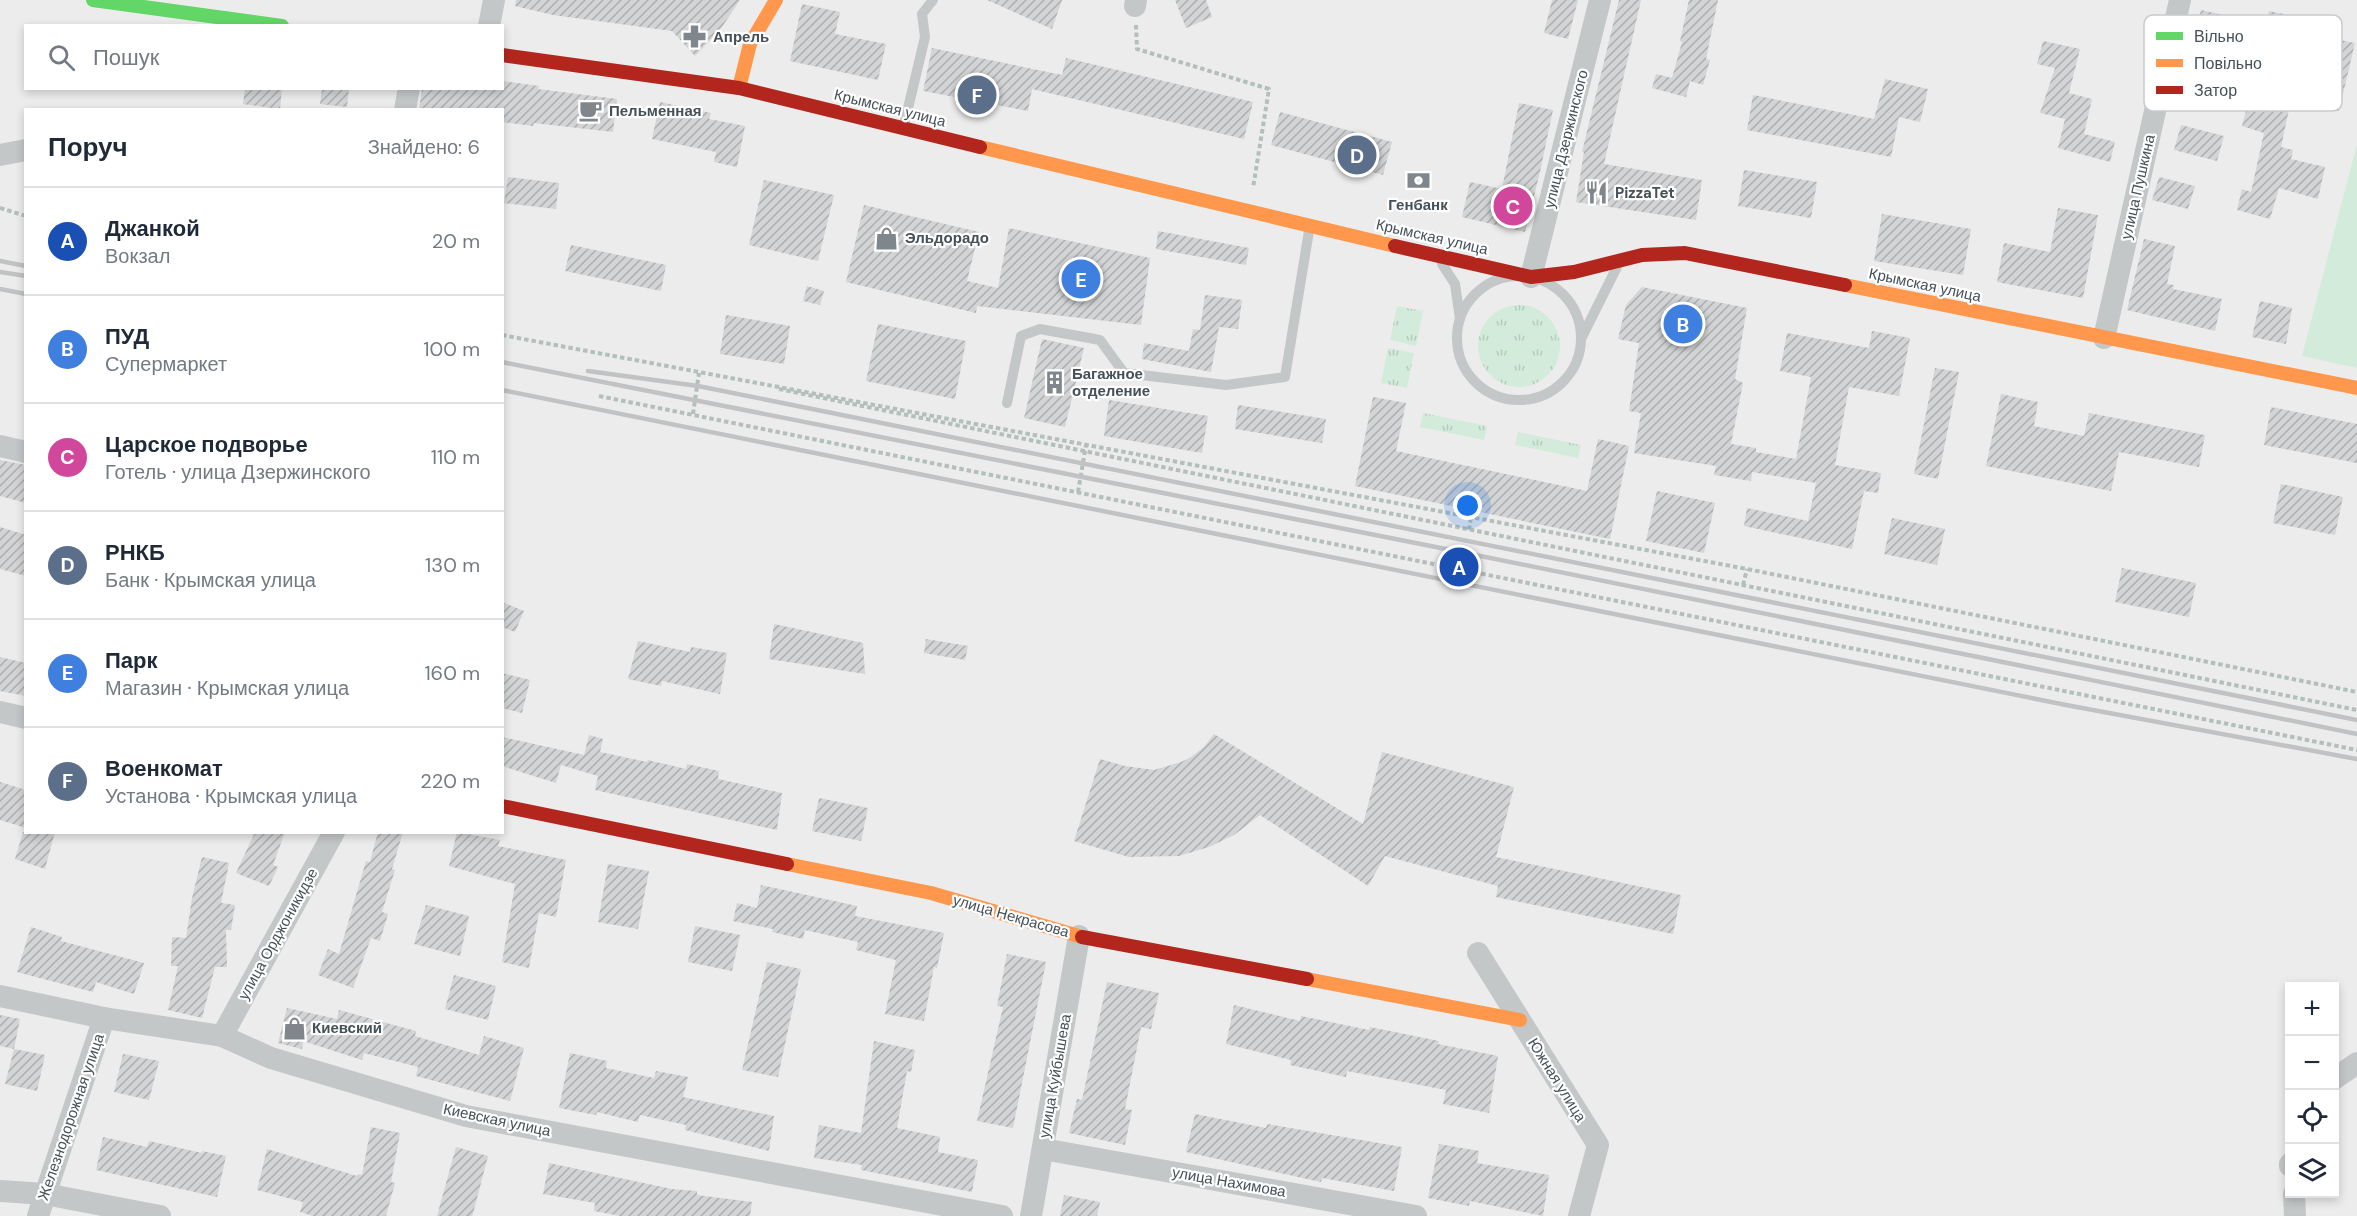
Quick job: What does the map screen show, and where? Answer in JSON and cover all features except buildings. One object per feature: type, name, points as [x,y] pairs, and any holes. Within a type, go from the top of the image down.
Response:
[{"type":"main road","points":[[93,0],[267,24]]},
{"type":"main road","points":[[739,88],[750,44],[776,0]]},
{"type":"main road","name":"Крымская улица","points":[[504,55],[739,88],[1309,227],[1531,277],[1552,277],[1578,272],[1641,255],[1684,253],[2357,388]]},
{"type":"main road","name":"улица Некрасова","points":[[504,806],[931,892],[1079,936],[1520,1020]]},
{"type":"street","points":[[489,24],[494,0]]},
{"type":"street","name":"улица Дзержинского","points":[[1531,277],[1600,0]]},
{"type":"street","name":"улица Пушкина","points":[[2177,15],[2180,0]]},
{"type":"street","points":[[405,108],[409,90]]},
{"type":"street","name":"улица Пушкина","points":[[2104,338],[2155,111]]},
{"type":"street","points":[[0,155],[24,150]]},
{"type":"street","points":[[0,447],[24,452]]},
{"type":"street","points":[[0,712],[24,717]]},
{"type":"street","name":"улица Орджоникидзе","points":[[222,1036],[333,834]]},
{"type":"street","name":"улица Куйбышева","points":[[1031,1216],[1079,936]]},
{"type":"street","name":"Южная улица","points":[[1478,953],[1598,1145],[1579,1216]]},
{"type":"street","name":"Киевская улица","points":[[0,996],[104,1018],[222,1036],[271,1058],[466,1116],[1002,1216]]},
{"type":"street","name":"Железнодорожная улица","points":[[38,1216],[104,1018]]},
{"type":"street","points":[[2339,1076],[2357,1063]]},
{"type":"street","name":"улица Нахимова","points":[[1043,1149],[1416,1216]]},
{"type":"street","points":[[0,1191],[45,1194],[160,1216]]},
{"type":"street","points":[[2294,1198],[2295,1216]]},
{"type":"lane","points":[[904,128],[925,37],[922,14],[933,0]]},
{"type":"lane","points":[[1007,403],[1021,336],[1040,329],[1100,340],[1124,373],[1226,386],[1285,377],[1309,227]]},
{"type":"lane","points":[[1434,255],[1448,271],[1455,284],[1460,319]]},
{"type":"lane","points":[[1581,339],[1621,261]]},
{"type":"lane","points":[[1531,277],[1551,285],[1568,299],[1578,318],[1581,339],[1579,354],[1574,368],[1553,390],[1539,397],[1524,400],[1509,399],[1495,395],[1482,387],[1471,377],[1463,364],[1458,349],[1460,319],[1466,305],[1488,285],[1502,278],[1531,277]]},
{"type":"path","points":[[1136,3],[1137,49],[1269,89],[1249,212]]},
{"type":"path","points":[[0,208],[24,215]]},
{"type":"path","points":[[504,334],[1747,569],[2357,692]]},
{"type":"path","points":[[693,414],[699,372]]},
{"type":"path","points":[[699,372],[2357,710]]},
{"type":"path","points":[[599,396],[2357,750]]},
{"type":"path","points":[[1078,492],[1086,445]]},
{"type":"path","points":[[1469,530],[1471,517]]},
{"type":"path","points":[[1743,585],[1747,569]]},
{"type":"green space","points":[[2357,144],[2357,368],[2302,356]]},
{"type":"green space","points":[[1519,305],[1535,308],[1548,317],[1557,330],[1560,346],[1557,362],[1548,375],[1535,384],[1519,387],[1503,384],[1490,375],[1481,362],[1478,346],[1481,330],[1490,317],[1503,308]]},
{"type":"green space","points":[[1397,306],[1423,311],[1416,346],[1390,340]]},
{"type":"green space","points":[[1388,348],[1414,353],[1407,388],[1381,383]]},
{"type":"green space","points":[[1423,413],[1487,426],[1484,440],[1420,427]]},
{"type":"green space","points":[[1518,432],[1581,445],[1578,458],[1515,445]]},
{"type":"railway","points":[[0,261],[24,266]]},
{"type":"railway","points":[[0,272],[24,276]]},
{"type":"railway","points":[[0,289],[24,294]]},
{"type":"railway","points":[[504,362],[1461,552],[2357,734]]},
{"type":"railway","points":[[588,371],[698,386],[2357,720]]},
{"type":"railway","points":[[504,390],[2066,705],[2357,759]]},
{"type":"traffic: fast","points":[[93,0],[267,24]]},
{"type":"traffic: slow","points":[[739,88],[750,44],[776,0]]},
{"type":"traffic: slow","points":[[980,147],[1395,246]]},
{"type":"traffic: slow","points":[[1845,285],[2357,388]]},
{"type":"traffic: slow","points":[[787,864],[931,893],[1082,937]]},
{"type":"traffic: slow","points":[[1307,979],[1520,1020]]},
{"type":"traffic: jam","points":[[504,55],[739,88],[980,147]]},
{"type":"traffic: jam","points":[[1395,246],[1531,277],[1574,272],[1642,255],[1685,253],[1845,285]]},
{"type":"traffic: jam","points":[[504,806],[787,864]]},
{"type":"traffic: jam","points":[[1082,937],[1307,979]]},
{"type":"place","name":"Апрель","points":[[695,37]]},
{"type":"place","name":"Военкомат","points":[[977,95]]},
{"type":"place","name":"Пельменная","points":[[591,111]]},
{"type":"place","name":"РНКБ","points":[[1357,155]]},
{"type":"place","name":"Генбанк","points":[[1418,181]]},
{"type":"place","name":"PizzaTet","points":[[1597,193]]},
{"type":"place","name":"Царское подворье","points":[[1513,206]]},
{"type":"place","name":"Эльдорадо","points":[[887,238]]},
{"type":"place","name":"Парк","points":[[1081,279]]},
{"type":"place","name":"ПУД","points":[[1683,324]]},
{"type":"place","name":"Багажное отделение","points":[[1054,383]]},
{"type":"place","name":"Джанкой","points":[[1459,567]]},
{"type":"place","name":"Киевский","points":[[294,1028]]}]
